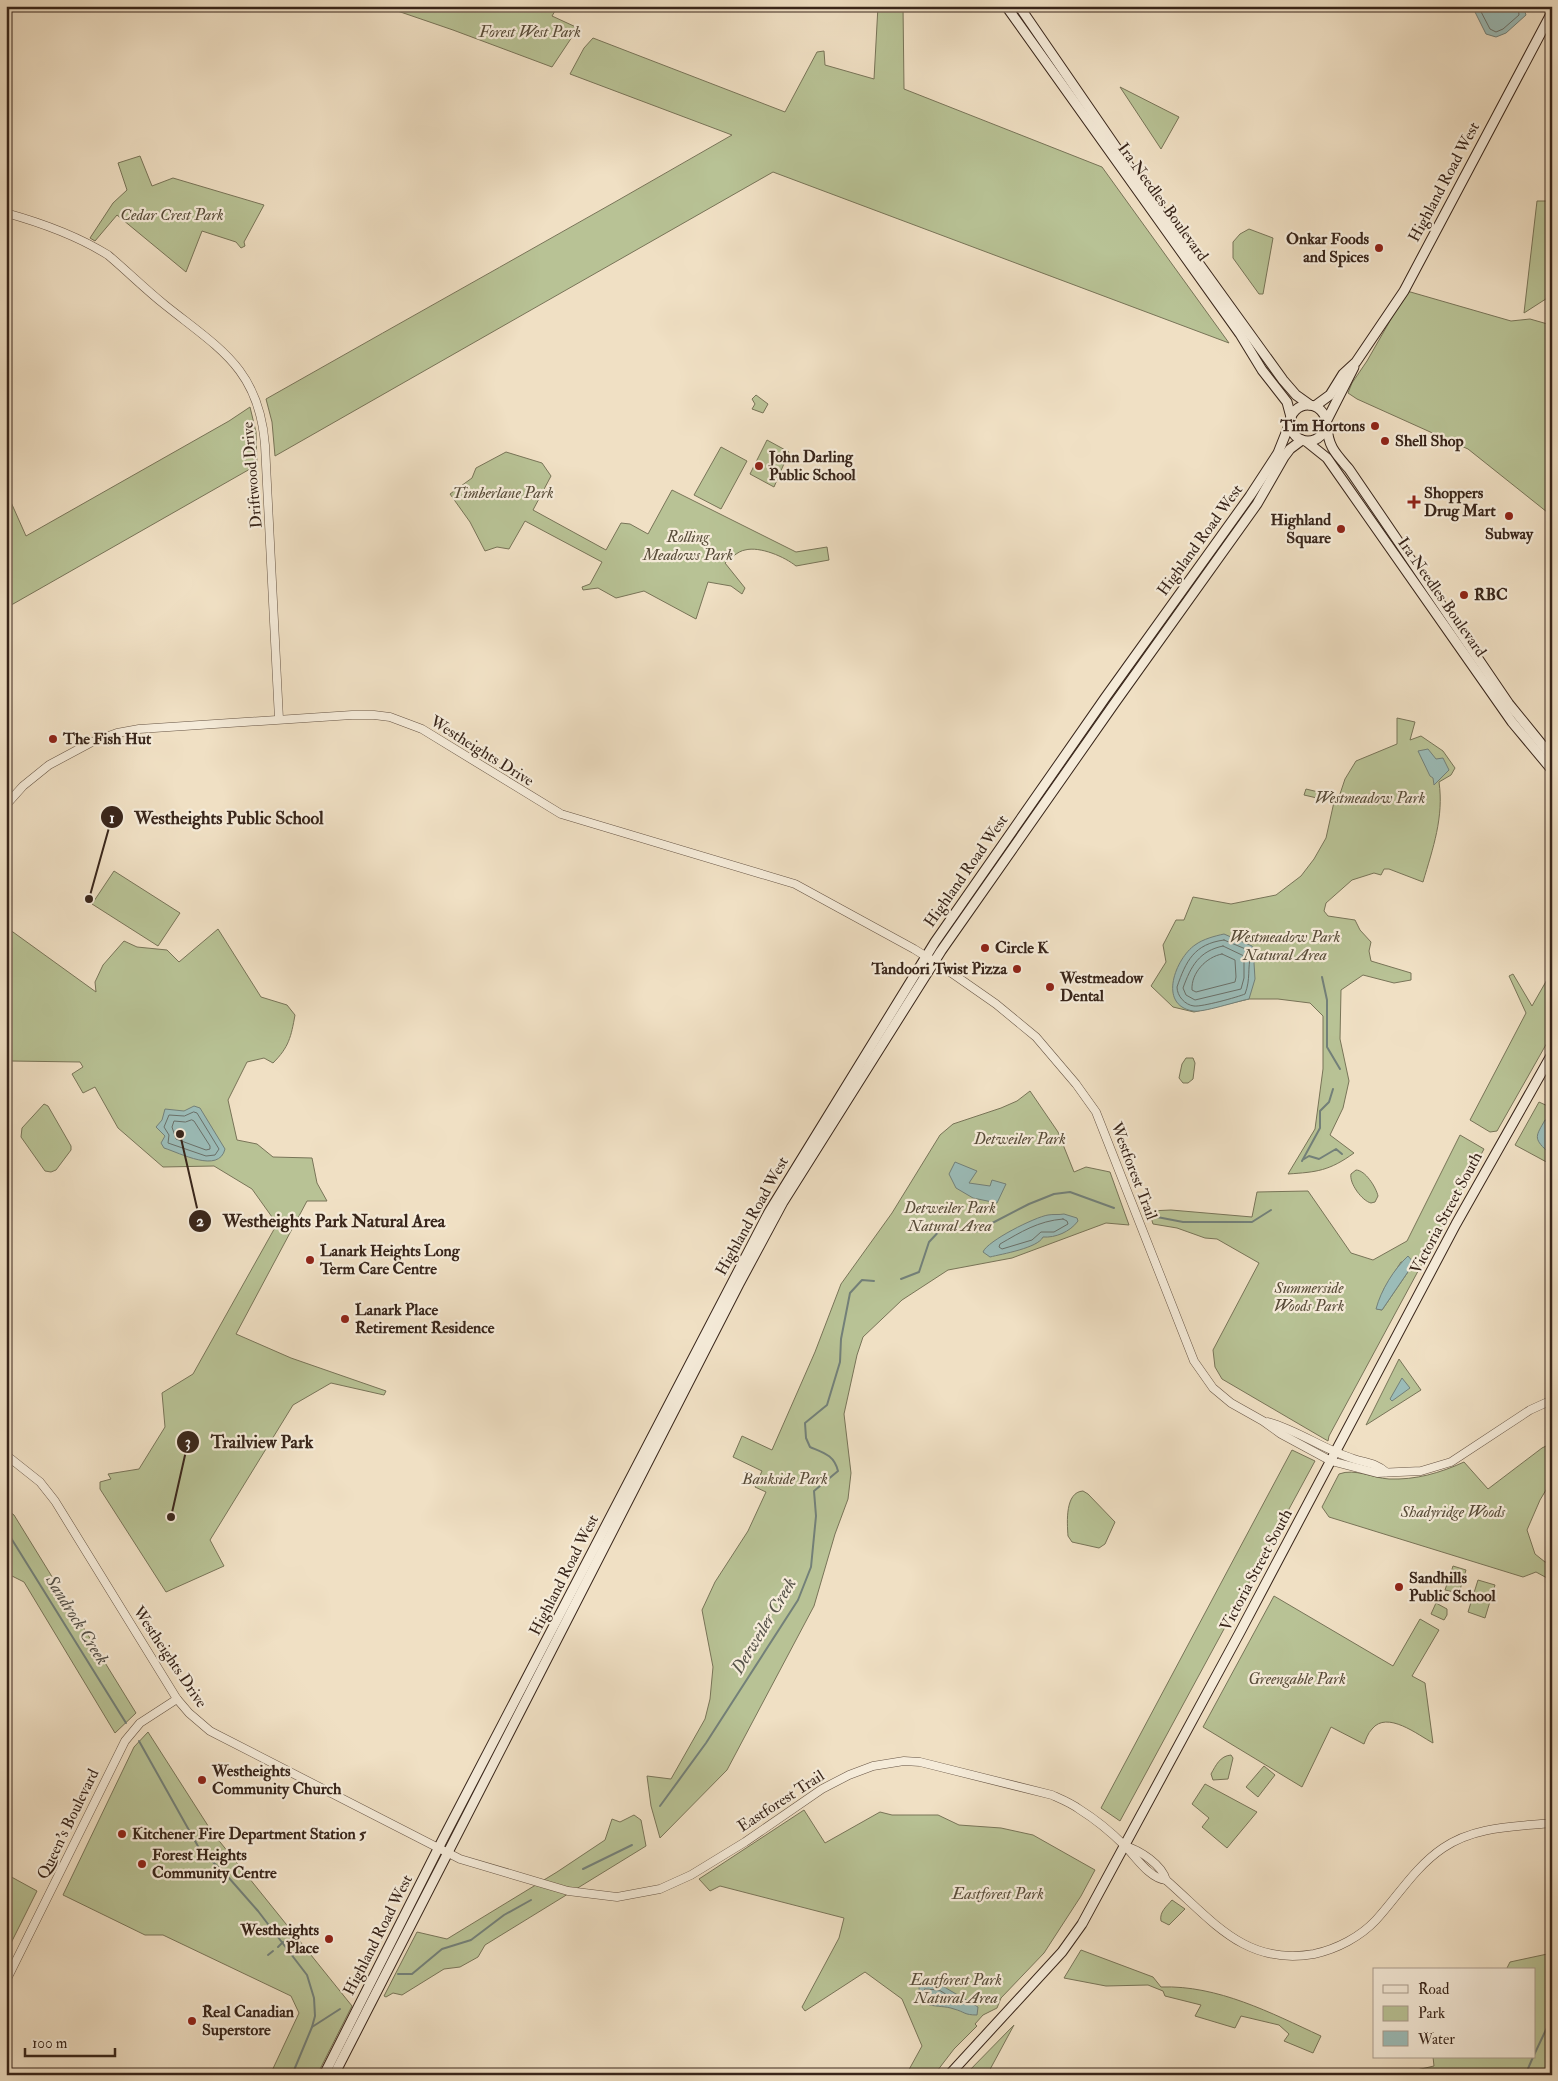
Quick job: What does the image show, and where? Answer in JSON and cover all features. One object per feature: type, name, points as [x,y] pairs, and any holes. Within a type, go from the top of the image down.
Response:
[{"type":"main road","name":"Ira Needles Boulevard","points":[[1006,6],[1240,334],[1262,370],[1287,402],[1291,420]]},
{"type":"main road","name":"Ira Needles Boulevard","points":[[1019,6],[1140,182],[1283,380],[1296,395],[1312,405]]},
{"type":"main road","name":"Highland Road West","points":[[1327,423],[1356,362],[1404,291],[1552,12]]},
{"type":"main road","name":"Highland Road West","points":[[1312,405],[1330,394],[1343,374],[1356,362]]},
{"type":"main road","points":[[1312,405],[1324,414],[1327,423],[1320,438],[1305,441],[1293,434],[1291,420],[1296,410],[1302,406],[1312,405]]},
{"type":"main road","name":"Highland Road West","points":[[324,2075],[438,1848],[769,1212],[926,956],[1063,758],[1250,496],[1278,453],[1291,420]]},
{"type":"main road","name":"Ira Needles Boulevard","points":[[1327,423],[1327,440],[1332,449],[1349,469],[1509,704],[1552,757]]},
{"type":"main road","name":"Ira Needles Boulevard","points":[[1305,441],[1327,458],[1512,722],[1552,770]]},
{"type":"main road","name":"Highland Road West","points":[[334,2075],[764,1236],[805,1167],[934,962],[1114,704],[1257,504],[1284,457],[1290,449],[1305,441]]},
{"type":"main road","name":"Victoria Street South","points":[[949,2075],[1062,1952],[1082,1924],[1334,1457],[1447,1242],[1552,1054]]},
{"type":"street","name":"Driftwood Drive","points":[[6,213],[48,225],[92,245],[108,255],[232,360],[251,388],[257,400],[264,430],[279,719]]},
{"type":"street","name":"Westheights Drive","points":[[6,805],[23,786],[49,765],[92,742],[117,734],[139,729],[279,719],[374,715],[410,724],[434,736],[543,805],[561,814],[795,884],[934,962]]},
{"type":"street","name":"Westforest Trail","points":[[934,962],[1017,1020],[1036,1037],[1076,1084],[1096,1112],[1194,1361],[1213,1388],[1231,1403],[1263,1421],[1286,1427],[1334,1457],[1379,1465],[1386,1472],[1421,1471],[1451,1462],[1530,1410],[1552,1400]]},
{"type":"street","name":"Westheights Drive","points":[[6,1455],[40,1482],[55,1501],[177,1699],[189,1714],[210,1731],[447,1853]]},
{"type":"street","name":"Queen's Boulevard","points":[[6,1981],[125,1741],[140,1723],[177,1699]]},
{"type":"street","name":"Eastforest Trail","points":[[447,1853],[473,1864],[568,1891],[617,1897],[642,1893],[660,1888],[691,1874],[745,1842],[822,1789],[849,1775],[873,1766],[904,1761],[934,1765],[1052,1795],[1080,1810],[1125,1846]]},
{"type":"street","points":[[1125,1846],[1133,1856],[1160,1879],[1166,1880],[1232,1938],[1246,1946],[1279,1956],[1299,1956],[1333,1948],[1359,1935],[1376,1920],[1430,1857],[1456,1840],[1488,1829],[1552,1823]]},
{"type":"green space","name":"Forest West Park","points":[[383,6],[558,6],[552,16],[578,28],[552,67]]},
{"type":"green space","points":[[878,6],[903,6],[904,89],[1102,167],[1229,343],[773,172],[275,456],[272,422],[266,399],[732,135],[570,74],[584,48],[593,38],[785,112],[817,52],[824,51],[825,65],[874,79]]},
{"type":"green space","points":[[1120,87],[1179,117],[1161,149]]},
{"type":"green space","name":"Cedar Crest Park","points":[[140,156],[152,186],[173,178],[264,205],[244,242],[245,246],[241,248],[236,242],[202,231],[186,272],[117,215],[95,241],[90,238],[113,203],[127,190],[118,163]]},
{"type":"green space","points":[[1537,201],[1552,201],[1552,295],[1524,313]]},
{"type":"green space","points":[[1249,229],[1273,238],[1263,294],[1259,294],[1233,258],[1233,242],[1240,234]]},
{"type":"green space","points":[[1407,291],[1511,321],[1530,319],[1551,325],[1547,312],[1552,298],[1552,516],[1468,449],[1357,399],[1348,393],[1352,383],[1367,361]]},
{"type":"green space","points":[[756,395],[768,404],[763,413],[752,409],[755,404],[752,399]]},
{"type":"green space","points":[[250,407],[256,432],[257,465],[6,608],[6,491],[26,536],[229,421]]},
{"type":"green space","points":[[767,440],[789,452],[774,487],[750,474]]},
{"type":"green space","points":[[721,447],[747,461],[721,509],[694,495]]},
{"type":"green space","name":"Rolling Meadows Park","points":[[506,452],[542,463],[551,476],[533,510],[606,550],[621,523],[630,524],[648,534],[672,490],[796,552],[827,547],[829,560],[796,566],[786,559],[765,551],[751,549],[742,551],[725,563],[745,588],[742,594],[731,586],[708,582],[696,619],[644,591],[616,598],[598,588],[583,590],[582,587],[590,584],[602,562],[525,521],[509,549],[497,547],[485,551],[470,522],[450,494],[472,478],[476,468]]},
{"type":"green space","name":"Westmeadow Park Natural Area","points":[[1397,718],[1415,722],[1410,740],[1421,736],[1443,751],[1455,768],[1451,775],[1439,782],[1439,820],[1423,882],[1389,869],[1384,869],[1381,875],[1374,873],[1352,880],[1326,903],[1324,911],[1328,916],[1355,920],[1360,930],[1371,942],[1369,951],[1371,961],[1411,973],[1411,980],[1394,983],[1363,975],[1341,990],[1340,1039],[1349,1081],[1343,1108],[1330,1135],[1354,1153],[1337,1164],[1322,1170],[1288,1174],[1315,1129],[1323,1069],[1323,1016],[1310,1003],[1278,999],[1249,999],[1194,1012],[1173,1007],[1151,986],[1166,962],[1163,945],[1176,920],[1184,920],[1193,897],[1231,904],[1276,895],[1301,876],[1314,859],[1326,838],[1334,802],[1304,795],[1306,789],[1339,797],[1345,779],[1356,761],[1397,744]]},
{"type":"green space","points":[[114,871],[180,913],[158,946],[92,904]]},
{"type":"green space","points":[[6,927],[96,992],[95,982],[103,965],[124,941],[137,947],[167,950],[179,962],[218,929],[261,997],[287,1005],[295,1015],[286,1047],[273,1063],[264,1058],[247,1062],[228,1100],[237,1140],[257,1144],[273,1157],[312,1158],[317,1183],[327,1201],[307,1201],[236,1334],[291,1358],[386,1391],[384,1395],[331,1383],[293,1405],[210,1540],[224,1566],[166,1592],[100,1489],[100,1482],[111,1479],[108,1474],[139,1469],[165,1427],[162,1393],[193,1374],[277,1224],[252,1189],[214,1166],[163,1167],[118,1128],[95,1087],[83,1093],[72,1074],[83,1067],[80,1062],[11,1061],[6,1058]]},
{"type":"green space","points":[[1552,971],[1552,1034],[1497,1131],[1490,1132],[1470,1120],[1526,1013],[1509,976],[1513,974],[1532,1006]]},
{"type":"green space","points":[[1186,1058],[1193,1058],[1195,1063],[1193,1079],[1188,1083],[1183,1083],[1179,1078],[1182,1064]]},
{"type":"green space","name":"Detweiler Park Natural Area","points":[[1030,1091],[1058,1132],[1074,1172],[1086,1167],[1110,1172],[1129,1225],[1106,1223],[1012,1258],[948,1270],[902,1300],[863,1337],[857,1355],[844,1414],[851,1473],[848,1499],[835,1534],[814,1606],[727,1770],[660,1838],[651,1806],[647,1776],[671,1779],[705,1719],[710,1699],[713,1667],[702,1610],[715,1582],[748,1531],[766,1492],[755,1487],[762,1471],[733,1457],[742,1436],[772,1450],[815,1352],[841,1284],[892,1213],[940,1135],[953,1124],[1001,1108],[1017,1101]]},
{"type":"green space","points":[[1539,1102],[1552,1108],[1552,1165],[1515,1145]]},
{"type":"green space","points":[[44,1104],[48,1106],[71,1146],[71,1150],[56,1170],[51,1172],[45,1171],[21,1137],[22,1128]]},
{"type":"green space","name":"Summerside Woods Park","points":[[1460,1135],[1484,1149],[1328,1441],[1222,1379],[1215,1367],[1213,1350],[1259,1263],[1217,1239],[1205,1238],[1177,1228],[1153,1224],[1149,1211],[1171,1210],[1252,1217],[1257,1192],[1308,1191],[1351,1253],[1373,1260],[1407,1241]],"holes":[[[1401,1262],[1414,1263],[1382,1310],[1377,1309],[1384,1289]]]},
{"type":"green space","points":[[1356,1170],[1363,1173],[1373,1184],[1378,1196],[1375,1202],[1367,1202],[1354,1187],[1351,1174]]},
{"type":"green space","points":[[1399,1359],[1421,1390],[1366,1425]]},
{"type":"green space","name":"Shadyridge Woods","points":[[1552,1443],[1552,1480],[1540,1500],[1527,1530],[1535,1554],[1545,1562],[1552,1563],[1552,1604],[1547,1578],[1536,1572],[1523,1577],[1329,1517],[1322,1507],[1339,1474],[1345,1472],[1389,1479],[1409,1478],[1437,1472],[1464,1462],[1488,1489],[1542,1448]]},
{"type":"green space","points":[[1292,1450],[1315,1461],[1120,1821],[1101,1808]]},
{"type":"green space","points":[[1083,1491],[1115,1522],[1105,1544],[1099,1548],[1072,1542],[1068,1536],[1068,1509],[1070,1502],[1073,1496]]},
{"type":"green space","points":[[6,1509],[14,1515],[136,1713],[115,1733],[24,1582],[6,1573]]},
{"type":"green space","points":[[1453,1566],[1466,1570],[1459,1593],[1445,1590]]},
{"type":"green space","points":[[1478,1580],[1495,1585],[1485,1618],[1468,1612]]},
{"type":"green space","name":"Greengable Park","points":[[1274,1596],[1393,1666],[1420,1619],[1439,1630],[1412,1676],[1425,1683],[1433,1743],[1411,1730],[1394,1723],[1378,1724],[1369,1732],[1364,1744],[1331,1727],[1302,1787],[1203,1727]]},
{"type":"green space","points":[[1436,1603],[1447,1609],[1447,1615],[1444,1620],[1431,1614]]},
{"type":"green space","points":[[148,1732],[212,1832],[352,2006],[317,2075],[270,2075],[299,2013],[291,1996],[163,1935],[145,1935],[63,1895],[134,1747]]},
{"type":"green space","points":[[1231,1755],[1233,1758],[1228,1779],[1213,1780],[1211,1774],[1217,1764],[1224,1757]]},
{"type":"green space","points":[[1264,1766],[1275,1775],[1258,1797],[1246,1787]]},
{"type":"green space","points":[[1205,1784],[1257,1812],[1227,1848],[1202,1827],[1209,1818],[1192,1804]]},
{"type":"green space","name":"Eastforest Park","points":[[804,1810],[825,1843],[880,1812],[892,1815],[938,1815],[959,1825],[1001,1828],[1033,1835],[1095,1870],[1081,1896],[1044,1953],[1001,1998],[997,2008],[983,2015],[975,2024],[977,2026],[954,2049],[934,2075],[906,2075],[922,2046],[902,1999],[865,1972],[805,2011],[802,2007],[839,1938],[844,1918],[720,1886],[710,1891],[699,1879]]},
{"type":"green space","points":[[634,1815],[641,1820],[646,1846],[485,1945],[478,1957],[460,1967],[444,1969],[402,1995],[393,1993],[386,1997],[384,1996],[417,1932],[447,1939],[557,1872],[605,1840],[612,1819],[620,1822]]},
{"type":"green space","points":[[6,1874],[37,1891],[6,1953]]},
{"type":"green space","points":[[1172,1900],[1185,1909],[1169,1925],[1161,1921],[1161,1915]]},
{"type":"green space","points":[[1081,1950],[1153,1977],[1161,1987],[1203,1991],[1244,2002],[1321,2036],[1313,2053],[1284,2041],[1289,2034],[1279,2025],[1241,2016],[1235,2028],[1195,2016],[1201,2005],[1165,1996],[1163,1991],[1148,1985],[1106,1986],[1064,1978]]},
{"type":"green space","points":[[1552,1953],[1552,2075],[1395,2075],[1434,2066],[1433,2058],[1536,2058],[1536,1968],[1507,1968],[1510,1962]]},
{"type":"green space","points":[[1014,2025],[987,2075],[965,2075]]},
{"type":"water","points":[[1472,6],[1519,6],[1524,9],[1526,15],[1506,33],[1496,37],[1486,34]]},
{"type":"water","points":[[1428,749],[1436,759],[1443,758],[1449,770],[1434,785],[1433,778],[1430,776],[1418,751]]},
{"type":"water","points":[[1224,934],[1252,946],[1257,956],[1254,963],[1255,979],[1249,999],[1198,1011],[1182,1007],[1175,1000],[1173,981],[1182,960],[1188,951],[1198,943]]},
{"type":"water","points":[[194,1106],[200,1108],[225,1149],[221,1156],[215,1160],[198,1160],[164,1148],[161,1143],[165,1136],[156,1127],[162,1120],[165,1109],[184,1111]]},
{"type":"water","points":[[1545,1120],[1552,1121],[1547,1151],[1537,1137]]},
{"type":"water","points":[[955,1162],[977,1171],[969,1183],[990,1186],[992,1180],[1006,1184],[997,1203],[973,1198],[956,1188],[949,1174]]},
{"type":"water","points":[[1064,1214],[1077,1218],[1078,1221],[1062,1234],[1043,1237],[1040,1241],[1027,1247],[990,1257],[983,1252],[993,1242],[1023,1225],[1048,1215]]},
{"type":"water","points":[[1408,1256],[1414,1263],[1382,1310],[1376,1309],[1389,1280]]},
{"type":"water","points":[[1402,1378],[1410,1388],[1392,1401],[1390,1399]]},
{"type":"water","points":[[927,1982],[941,1985],[978,2007],[977,2015],[926,2003],[922,2000],[919,1986]]},
{"type":"waterway","points":[[1322,977],[1327,1000],[1327,1047],[1340,1069]]},
{"type":"waterway","points":[[1302,1161],[1320,1128],[1320,1111],[1329,1102],[1333,1089]]},
{"type":"waterway","name":"Detweiler Creek","points":[[1304,1159],[1309,1156],[1319,1159],[1336,1149],[1342,1154]]},
{"type":"waterway","name":"Detweiler Creek","points":[[901,1279],[919,1272],[929,1242],[944,1226],[975,1232],[1029,1204],[1054,1194],[1070,1192],[1114,1208]]},
{"type":"waterway","name":"Detweiler Creek","points":[[1157,1217],[1183,1222],[1252,1222],[1271,1210]]},
{"type":"waterway","name":"Detweiler Creek","points":[[660,1806],[706,1743],[798,1600],[811,1567],[816,1516],[814,1491],[838,1471],[831,1458],[810,1447],[806,1438],[805,1423],[827,1405],[840,1362],[841,1339],[850,1293],[862,1280],[874,1281]]},
{"type":"waterway","name":"Sandrock Creek","points":[[6,1530],[126,1723]]},
{"type":"waterway","name":"Sandrock Creek","points":[[139,1741],[199,1848],[258,1911],[307,1975],[314,1998],[315,2016],[292,2075]]},
{"type":"waterway","name":"Detweiler Creek","points":[[583,1869],[632,1845]]},
{"type":"waterway","name":"Detweiler Creek","points":[[398,1974],[412,1974],[442,1949],[471,1940],[504,1915],[531,1900]]},
{"type":"waterway","name":"Sandrock Creek","points":[[278,1947],[283,1942]]},
{"type":"waterway","points":[[268,1955],[273,1951]]},
{"type":"waterway","name":"Detweiler Creek","points":[[312,2027],[340,2009]]},
{"type":"waterway","points":[[1536,2051],[1552,2017]]},
{"type":"waterway","points":[[1522,2075],[1527,2071],[1533,2058]]},
{"type":"place","name":"Onkar Foods and Spices","points":[[1379,248]]},
{"type":"place","name":"Tim Hortons","points":[[1375,426]]},
{"type":"place","name":"Shell Shop","points":[[1385,441]]},
{"type":"place","name":"John Darling Public School","points":[[759,466]]},
{"type":"place","name":"Shoppers Drug Mart","points":[[1414,502]]},
{"type":"place","name":"Subway","points":[[1509,516]]},
{"type":"place","name":"Highland Square","points":[[1341,529]]},
{"type":"place","name":"RBC","points":[[1464,595]]},
{"type":"place","name":"The Fish Hut","points":[[53,739]]},
{"type":"place","name":"Westheights Public School","points":[[89,899]]},
{"type":"place","name":"Circle K","points":[[985,948]]},
{"type":"place","name":"Tandoori Twist Pizza","points":[[1017,969]]},
{"type":"place","name":"Westmeadow Dental","points":[[1050,987]]},
{"type":"place","name":"Westheights Park Natural Area","points":[[180,1134]]},
{"type":"place","name":"Lanark Heights Long Term Care Centre","points":[[310,1260]]},
{"type":"place","name":"Lanark Place Retirement Residence","points":[[345,1319]]},
{"type":"place","name":"Trailview Park","points":[[171,1517]]},
{"type":"place","name":"Sandhills Public School","points":[[1399,1587]]},
{"type":"place","name":"Westheights Community Church","points":[[202,1780]]},
{"type":"place","name":"Kitchener Fire Department Station 5","points":[[122,1834]]},
{"type":"place","name":"Forest Heights Community Centre","points":[[142,1864]]},
{"type":"place","name":"Westheights Place","points":[[329,1939]]},
{"type":"place","name":"Real Canadian Superstore","points":[[192,2021]]},
{"type":"park label","name":"Timberlane Park","points":[[503,493]]},
{"type":"park label","name":"Westmeadow Park","points":[[1370,798]]},
{"type":"park label","name":"Detweiler Park","points":[[1020,1139]]},
{"type":"park label","name":"Bankside Park","points":[[785,1479]]},
{"type":"park label","name":"Eastforest Park Natural Area","points":[[956,1989]]}]
